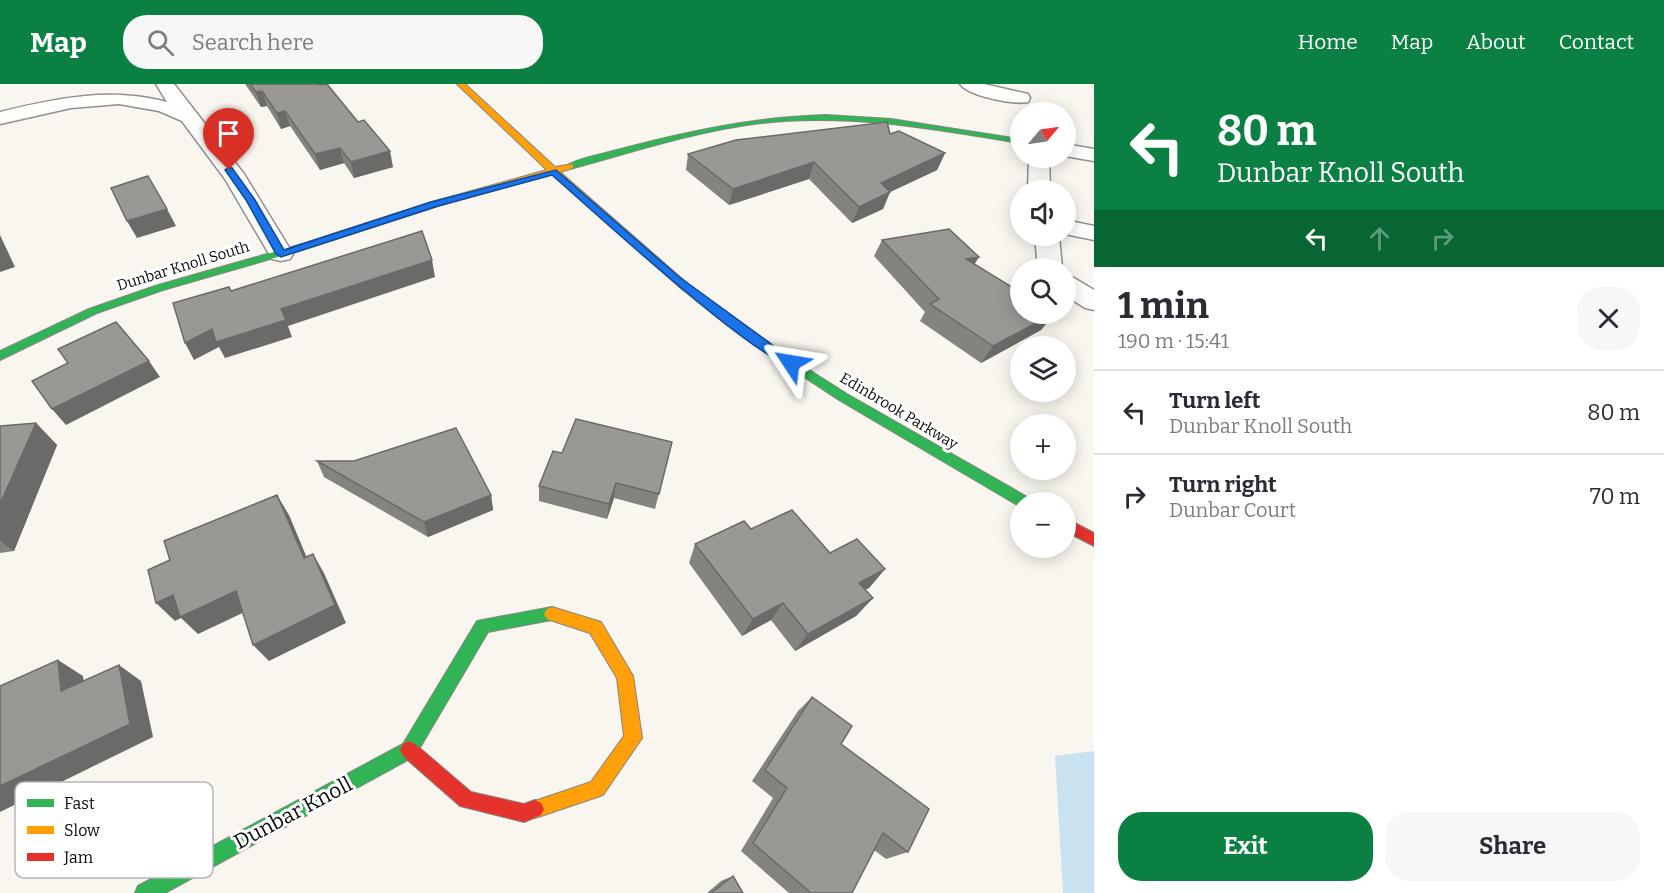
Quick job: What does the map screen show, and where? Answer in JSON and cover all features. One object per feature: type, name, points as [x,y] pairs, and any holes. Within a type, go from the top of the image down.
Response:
[{"type":"street","points":[[165,84],[188,117],[219,154],[250,200],[281,254]]},
{"type":"street","name":"Edinbrook Parkway","points":[[461,84],[553,172],[674,278],[757,340],[843,397],[1010,494]]},
{"type":"street","points":[[969,84],[985,91],[1025,98]]},
{"type":"street","points":[[0,118],[74,100],[119,97],[148,99],[172,106],[188,117]]},
{"type":"street","name":"Dunbar Knoll South","points":[[0,356],[93,311],[159,288],[281,254],[435,204],[683,134],[763,121],[814,118],[920,124],[1010,139]]},
{"type":"street","points":[[1076,152],[1094,155]]},
{"type":"street","points":[[1076,229],[1094,233]]},
{"type":"street","points":[[1076,291],[1094,302]]},
{"type":"street","points":[[1076,530],[1094,540]]},
{"type":"street","points":[[551,614],[595,627],[625,676],[633,738],[597,789],[524,813],[466,800],[409,750],[483,626],[551,614]]},
{"type":"street","name":"Dunbar Knoll","points":[[213,857],[409,750]]},
{"type":"street","name":"Dunbar Knoll","points":[[146,893],[174,878]]},
{"type":"water","points":[[1094,751],[1094,893],[1063,893],[1055,756]]},
{"type":"building","points":[[250,84],[327,84],[358,122],[364,120],[390,151],[351,162],[340,148],[315,154],[285,111],[277,113],[262,91],[256,92]]},
{"type":"building","points":[[887,122],[890,134],[899,131],[945,153],[881,183],[890,192],[859,207],[814,162],[733,189],[688,154],[736,140]]},
{"type":"building","points":[[148,176],[167,209],[127,221],[111,188]]},
{"type":"building","points":[[949,229],[979,257],[966,259],[1010,286],[1010,324],[1034,324],[993,346],[930,304],[939,299],[882,240]]},
{"type":"building","points":[[422,231],[432,260],[281,309],[286,320],[216,342],[212,329],[185,343],[173,303],[229,287],[231,291]]},
{"type":"building","points":[[116,322],[149,361],[52,409],[32,381],[68,363],[58,349]]},
{"type":"building","points":[[576,419],[672,442],[659,494],[616,483],[609,504],[539,486],[553,451],[562,453]]},
{"type":"building","points":[[36,423],[0,504],[0,426]]},
{"type":"building","points":[[456,428],[491,495],[424,522],[317,461],[354,461]]},
{"type":"building","points":[[277,495],[304,558],[313,554],[335,605],[253,645],[236,591],[180,617],[173,595],[156,603],[148,570],[170,560],[164,541]]},
{"type":"building","points":[[792,510],[830,553],[857,539],[885,569],[859,583],[873,598],[808,634],[783,603],[753,619],[695,544],[744,521],[751,529]]},
{"type":"building","points":[[58,660],[61,691],[119,665],[130,724],[0,786],[0,686]]},
{"type":"building","points":[[812,697],[852,726],[841,744],[929,809],[908,852],[883,833],[852,893],[811,893],[753,843],[787,788],[765,770]]},
{"type":"building","points":[[733,876],[743,893],[711,893]]},
{"type":"traffic: fast","points":[[570,166],[689,134],[761,121],[793,118],[891,122],[1010,139]]},
{"type":"traffic: fast","points":[[0,356],[93,311],[159,288],[302,247]]},
{"type":"traffic: fast","points":[[767,347],[843,397],[1010,494]]},
{"type":"traffic: fast","points":[[213,856],[409,750],[483,626],[552,614]]},
{"type":"traffic: fast","points":[[145,893],[173,878]]},
{"type":"traffic: slow","points":[[461,84],[647,255],[726,318],[767,347]]},
{"type":"traffic: slow","points":[[302,247],[435,204],[570,166]]},
{"type":"traffic: slow","points":[[535,809],[597,789],[633,738],[625,676],[595,627],[552,614]]},
{"type":"traffic: jam","points":[[1076,530],[1094,540]]},
{"type":"traffic: jam","points":[[409,750],[466,800],[524,813],[535,809]]},
{"type":"route","points":[[229,170],[250,200],[281,254],[435,204],[553,172],[674,278],[791,363]]}]
